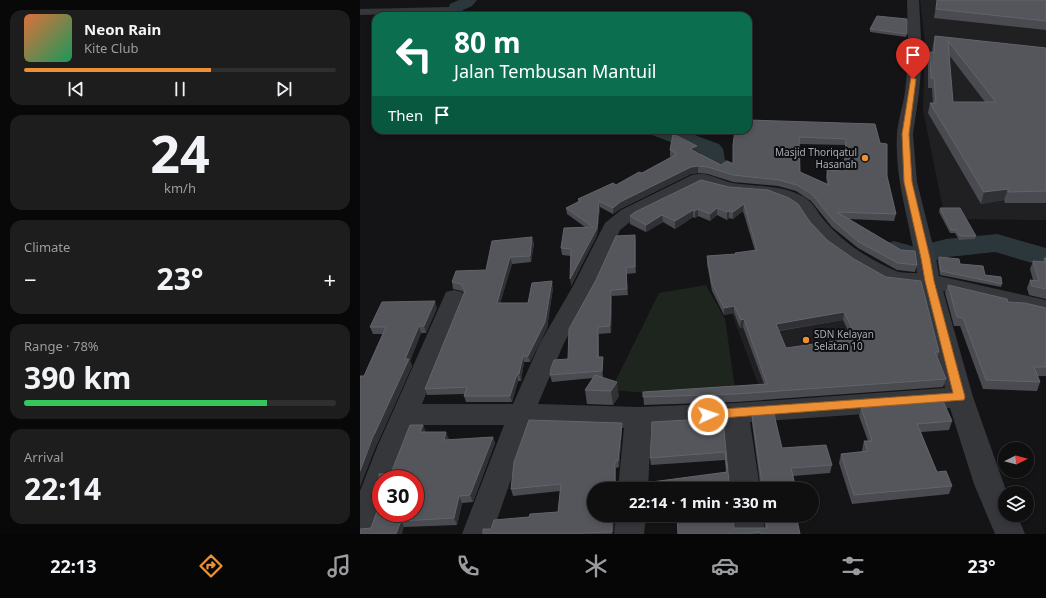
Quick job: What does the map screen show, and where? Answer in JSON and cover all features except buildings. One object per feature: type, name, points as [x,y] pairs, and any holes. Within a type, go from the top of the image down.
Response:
[{"type":"street","points":[[913,0],[915,58],[905,134],[908,182],[925,259],[960,397],[988,484],[1010,534]]},
{"type":"street","points":[[360,12],[450,10]]},
{"type":"street","points":[[477,534],[521,414],[552,343],[584,286],[612,227],[628,214],[698,179],[709,180],[729,188],[770,191],[796,200],[805,206],[816,224],[834,242],[860,260],[897,279],[925,259]]},
{"type":"street","points":[[925,259],[1046,308]]},
{"type":"street","points":[[360,529],[392,445],[454,297]]},
{"type":"street","points":[[405,415],[521,414],[638,418],[736,413],[960,397]]},
{"type":"street","points":[[736,413],[744,482]]},
{"type":"street","points":[[633,482],[638,418]]},
{"type":"street","points":[[629,534],[630,522]]},
{"type":"street","points":[[749,522],[750,534]]},
{"type":"shaded area","points":[[920,0],[1046,0],[1046,220],[945,219],[923,110],[925,43]]},
{"type":"shaded area","points":[[706,285],[725,319],[735,388],[681,396],[611,390],[659,293]]},
{"type":"shaded area","name":"SDN Kelayan Selatan 10","points":[[845,295],[884,365],[761,392],[732,314]]},
{"type":"waterway","points":[[454,12],[456,7],[466,3],[469,0]]},
{"type":"waterway","points":[[671,134],[711,149],[714,164],[738,172],[752,173]]},
{"type":"waterway","points":[[894,250],[913,257],[946,248],[997,243],[1046,258]]},
{"type":"place","name":"Masjid Thoriqatul Hasanah","points":[[865,158]]},
{"type":"place","name":"SDN Kelayan Selatan 10","points":[[806,340]]},
{"type":"route","points":[[708,415],[960,397],[930,281],[908,182],[905,134],[913,79]]}]
